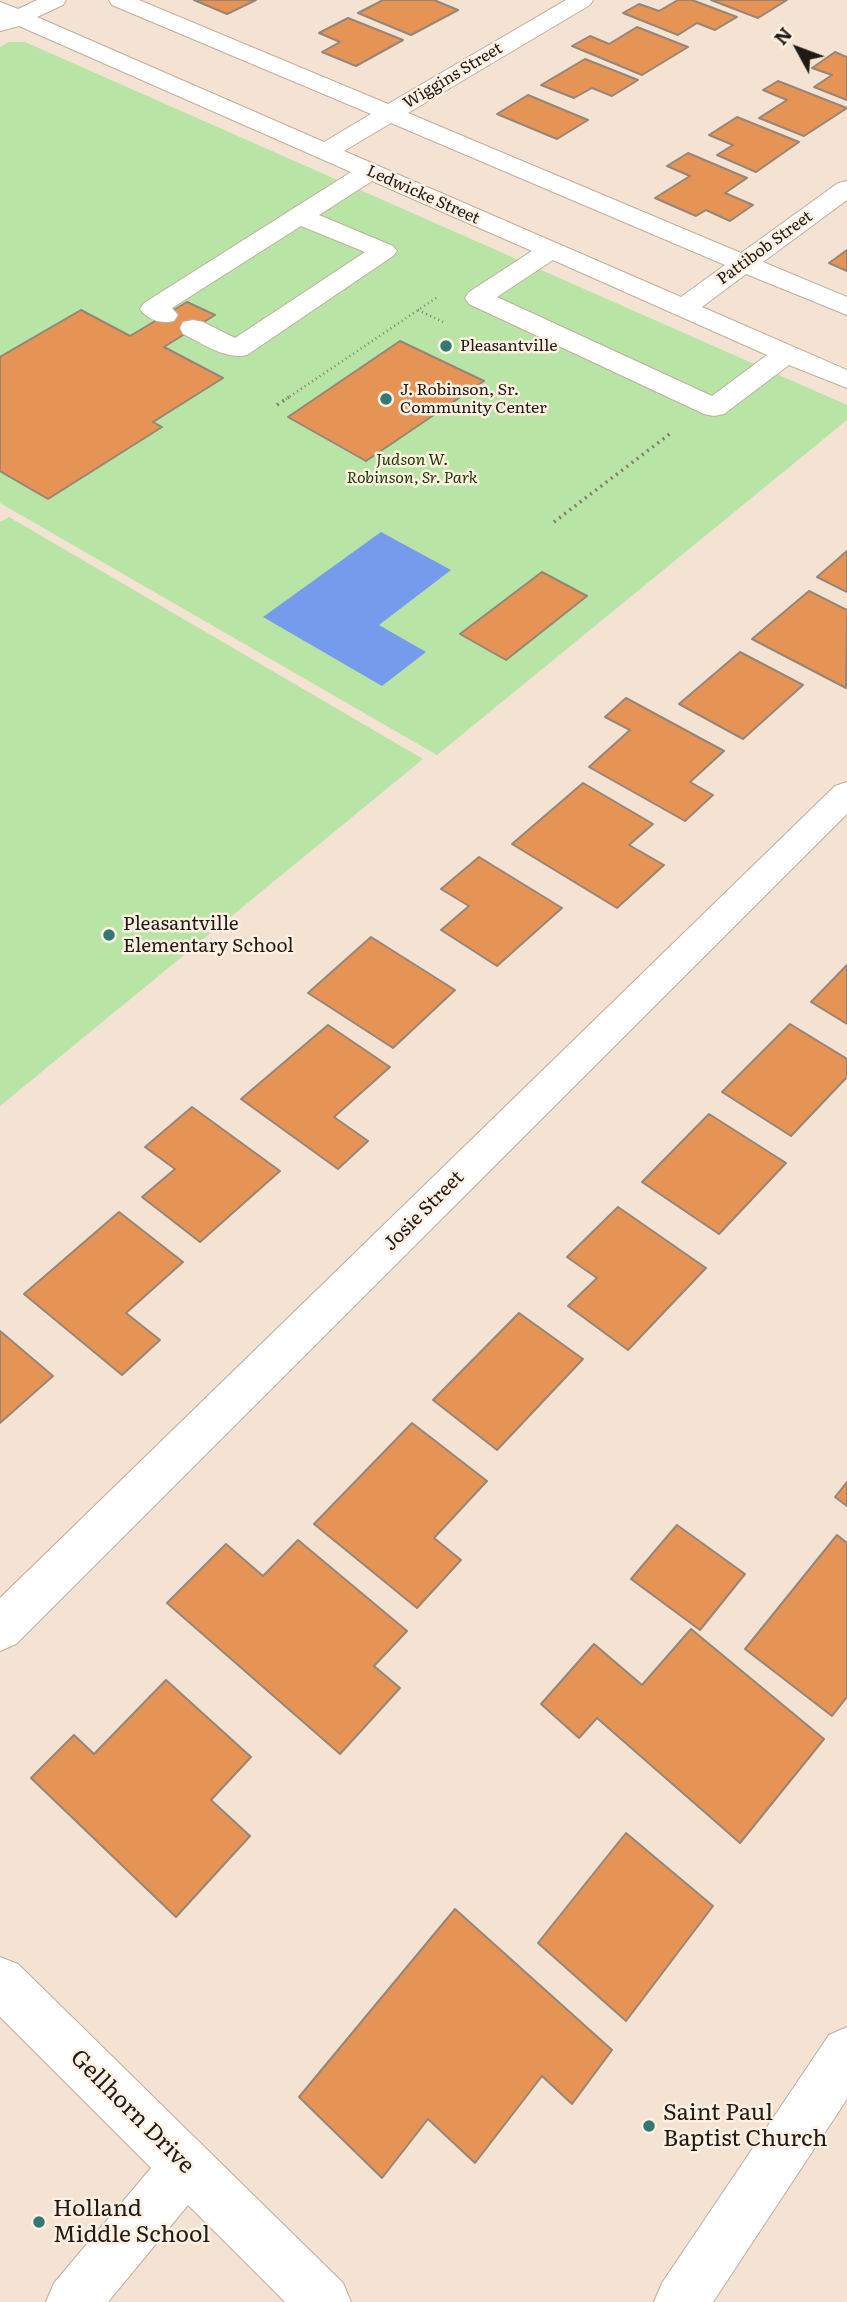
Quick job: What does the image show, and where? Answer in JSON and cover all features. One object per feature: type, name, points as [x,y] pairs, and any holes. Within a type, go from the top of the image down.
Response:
[{"type":"street","points":[[6,17],[55,0]]},
{"type":"street","points":[[120,0],[847,307]]},
{"type":"street","name":"Wiggins Street","points":[[324,152],[582,0]]},
{"type":"street","name":"Ledwicke Street","points":[[6,17],[847,380]]},
{"type":"street","points":[[165,315],[153,309],[370,172]]},
{"type":"street","name":"Pattibob Street","points":[[683,308],[847,188]]},
{"type":"street","points":[[193,328],[237,349],[384,251],[300,216]]},
{"type":"street","points":[[551,250],[478,298],[714,408],[786,354]]},
{"type":"street","name":"Josie Street","points":[[0,1629],[847,793]]},
{"type":"street","name":"Gellhorn Drive","points":[[0,1982],[324,2302]]},
{"type":"street","points":[[681,2302],[847,2053]]},
{"type":"street","points":[[74,2302],[187,2166]]},
{"type":"path","points":[[277,405],[447,291]]},
{"type":"path","points":[[554,522],[674,431]]},
{"type":"green space","name":"Judson W. Robinson, Sr. Park","points":[[9,42],[25,42],[847,405],[847,420],[437,755],[0,503],[0,47]]},
{"type":"green space","name":"Pleasantville Elementary School","points":[[9,517],[423,759],[0,1106],[0,522]]},
{"type":"water","points":[[381,532],[451,570],[379,625],[426,652],[382,686],[263,617]]},
{"type":"building","points":[[194,0],[256,0],[227,14]]},
{"type":"building","points":[[383,0],[434,0],[458,10],[411,35],[358,13]]},
{"type":"building","points":[[678,0],[692,0],[737,17],[715,30],[697,23],[678,35],[623,13],[639,4],[659,11]]},
{"type":"building","points":[[711,0],[787,0],[758,18]]},
{"type":"building","points":[[348,18],[403,40],[356,66],[322,52],[340,42],[319,33]]},
{"type":"building","points":[[637,27],[688,47],[642,75],[572,46],[590,36],[609,44]]},
{"type":"building","points":[[835,52],[847,57],[847,100],[814,87],[832,75],[812,68]]},
{"type":"building","points":[[585,59],[638,80],[612,96],[592,88],[574,98],[541,85]]},
{"type":"building","points":[[778,81],[847,108],[804,136],[759,118],[787,100],[763,90]]},
{"type":"building","points":[[528,95],[588,120],[557,139],[497,114]]},
{"type":"building","points":[[737,117],[799,142],[756,172],[717,155],[733,145],[709,135]]},
{"type":"building","points":[[688,153],[747,178],[725,193],[753,205],[730,221],[706,210],[696,216],[655,198],[690,176],[667,166]]},
{"type":"building","points":[[847,250],[847,271],[829,263]]},
{"type":"building","points":[[187,302],[215,315],[164,347],[223,378],[153,422],[162,427],[48,499],[0,471],[0,357],[81,310],[130,336]]},
{"type":"building","name":"J. Robinson, Sr. Community Center","points":[[400,341],[484,381],[366,461],[288,417]]},
{"type":"building","points":[[847,551],[847,592],[817,577]]},
{"type":"building","points":[[542,572],[587,596],[506,660],[460,634]]},
{"type":"building","points":[[809,591],[847,610],[846,688],[752,639]]},
{"type":"building","points":[[740,652],[803,685],[743,739],[679,704]]},
{"type":"building","points":[[626,698],[724,751],[690,782],[713,795],[685,821],[589,767],[630,730],[605,717]]},
{"type":"building","points":[[583,783],[653,824],[629,845],[664,865],[617,908],[512,844]]},
{"type":"building","points":[[479,857],[562,908],[497,966],[441,930],[469,906],[441,889]]},
{"type":"building","points":[[371,937],[455,990],[393,1048],[308,993]]},
{"type":"building","points":[[847,965],[847,1024],[811,1002]]},
{"type":"building","points":[[790,1024],[847,1059],[847,1077],[791,1136],[722,1092]]},
{"type":"building","points":[[328,1025],[390,1067],[334,1117],[368,1141],[338,1169],[241,1099]]},
{"type":"building","points":[[192,1107],[280,1171],[200,1242],[142,1197],[175,1169],[145,1147]]},
{"type":"building","points":[[709,1114],[786,1163],[719,1234],[642,1182]]},
{"type":"building","points":[[618,1207],[706,1268],[628,1350],[568,1306],[597,1278],[567,1257]]},
{"type":"building","points":[[119,1212],[183,1262],[126,1313],[160,1340],[122,1375],[24,1294]]},
{"type":"building","points":[[519,1313],[583,1359],[497,1450],[433,1400]]},
{"type":"building","points":[[0,1331],[53,1376],[0,1423]]},
{"type":"building","points":[[412,1423],[487,1481],[434,1538],[461,1560],[417,1608],[314,1524]]},
{"type":"building","points":[[847,1482],[847,1506],[835,1497]]},
{"type":"building","points":[[677,1525],[745,1574],[700,1630],[631,1579]]},
{"type":"building","points":[[837,1535],[847,1543],[847,1697],[832,1716],[745,1649]]},
{"type":"building","points":[[298,1540],[407,1631],[374,1666],[400,1688],[340,1754],[167,1603],[226,1544],[263,1576]]},
{"type":"building","points":[[691,1629],[824,1739],[740,1843],[597,1718],[579,1738],[541,1704],[594,1644],[642,1685]]},
{"type":"building","points":[[166,1680],[251,1757],[211,1800],[250,1836],[176,1917],[31,1778],[74,1735],[94,1754]]},
{"type":"building","points":[[626,1833],[713,1906],[626,2021],[538,1943]]},
{"type":"building","points":[[455,1909],[612,2050],[572,2104],[542,2076],[475,2163],[428,2119],[382,2178],[299,2097]]},
{"type":"place","name":"Pleasantville","points":[[446,346]]},
{"type":"place","name":"J. Robinson, Sr. Community Center","points":[[386,399]]},
{"type":"place","name":"Pleasantville Elementary School","points":[[109,935]]},
{"type":"place","name":"Saint Paul Baptist Church","points":[[649,2126]]},
{"type":"place","name":"Holland Middle School","points":[[39,2222]]}]
